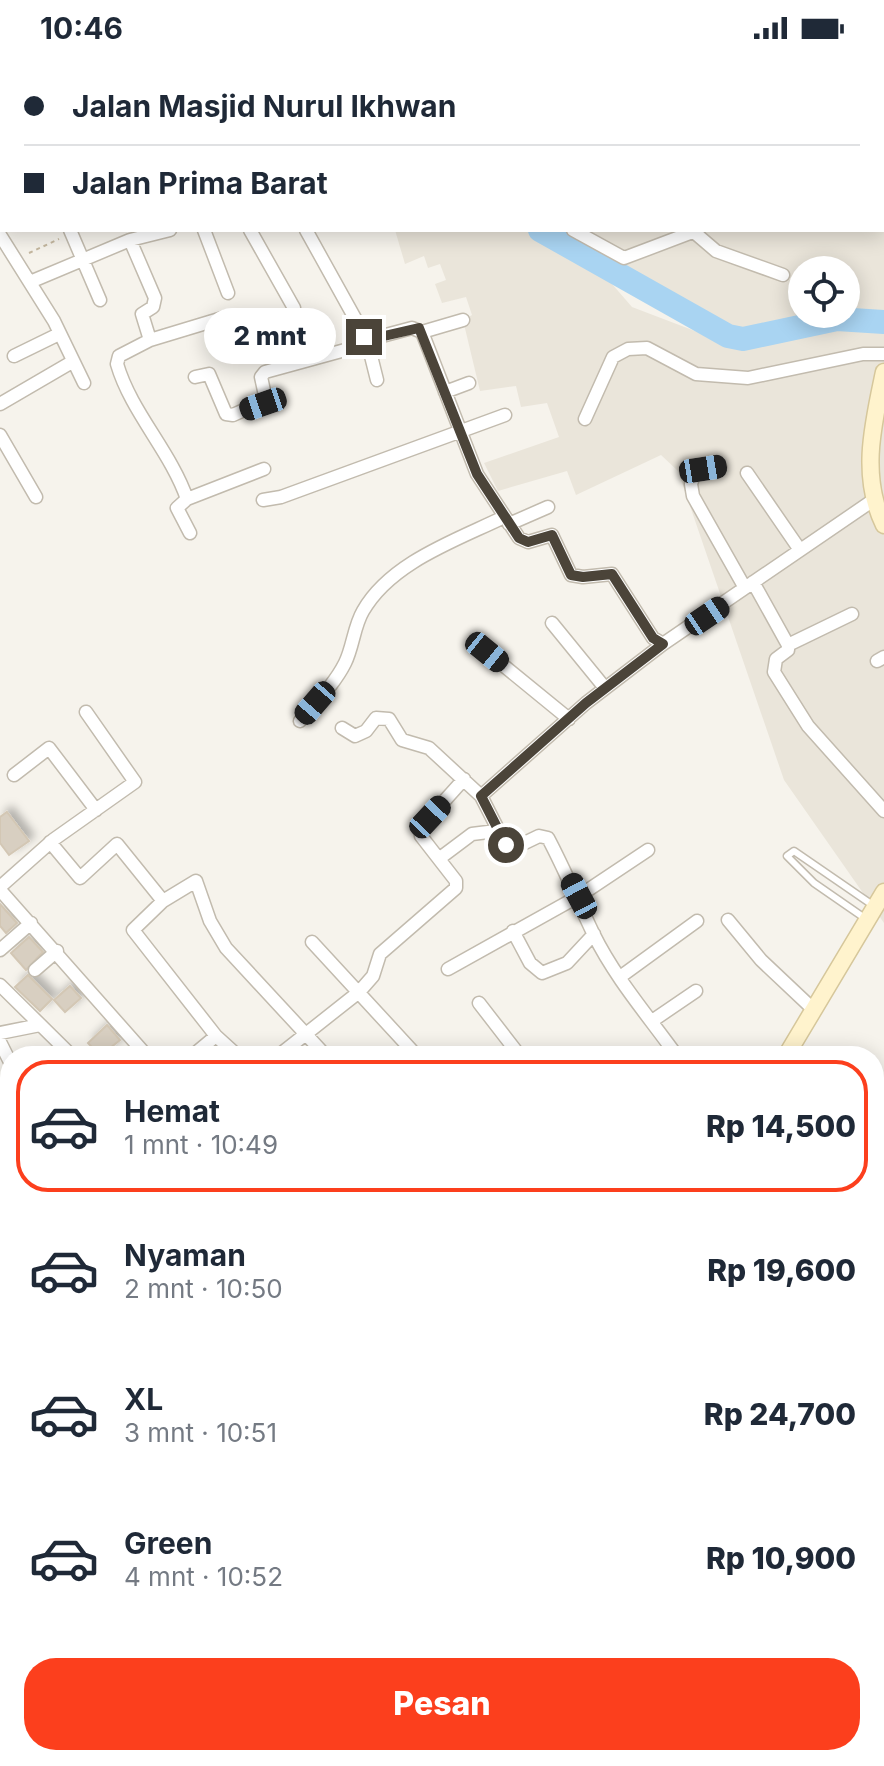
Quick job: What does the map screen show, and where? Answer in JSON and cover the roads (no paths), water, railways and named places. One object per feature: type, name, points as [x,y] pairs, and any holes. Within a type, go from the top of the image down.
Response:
[{"type":"street","points":[[70,232],[86,261],[100,300]]},
{"type":"street","points":[[30,282],[130,240],[162,232]]},
{"type":"street","points":[[205,232],[228,293]]},
{"type":"street","points":[[251,232],[294,308]]},
{"type":"street","points":[[307,232],[367,342],[377,380]]},
{"type":"street","points":[[577,232],[624,258],[696,232],[705,245],[716,251],[783,275]]},
{"type":"street","points":[[0,235],[17,259],[84,383]]},
{"type":"street","points":[[130,240],[155,298],[153,307],[142,314],[150,340]]},
{"type":"street","points":[[187,499],[117,364],[119,356],[150,340],[226,317]]},
{"type":"street","points":[[195,377],[209,374],[226,414],[233,415],[263,404],[267,395],[261,377],[265,372],[412,328],[422,332],[463,320]]},
{"type":"street","points":[[422,332],[477,474],[522,541],[552,535],[571,575],[612,574],[653,638],[663,644]]},
{"type":"street","points":[[14,356],[59,334]]},
{"type":"street","points":[[585,419],[613,357],[628,349],[647,348],[696,374],[748,378],[863,354],[884,354]]},
{"type":"street","points":[[0,404],[72,362]]},
{"type":"street","points":[[884,372],[869,459],[872,501],[884,525]]},
{"type":"street","points":[[445,392],[469,383]]},
{"type":"street","points":[[263,500],[281,497],[505,415]]},
{"type":"street","points":[[0,435],[36,497]]},
{"type":"street","points":[[720,467],[694,474],[691,484],[693,496],[788,645],[788,650],[773,666],[808,726],[884,811]]},
{"type":"street","points":[[190,533],[177,508],[187,499],[264,469]]},
{"type":"street","points":[[747,473],[800,550]]},
{"type":"street","points":[[481,796],[605,688],[663,644],[872,501]]},
{"type":"street","points":[[300,721],[331,685],[345,663],[363,610],[390,581],[427,554],[506,520],[548,507]]},
{"type":"street","points":[[788,645],[852,614]]},
{"type":"street","points":[[552,623],[605,688]]},
{"type":"street","points":[[487,652],[569,719]]},
{"type":"street","points":[[86,712],[135,782],[50,842],[0,888],[138,1046]]},
{"type":"street","points":[[342,728],[355,736],[366,731],[376,718],[389,719],[406,744],[429,748],[481,796],[496,831],[512,849],[539,836],[548,838],[579,896],[594,934],[620,977],[670,1046]]},
{"type":"street","points":[[14,775],[49,748],[96,810]]},
{"type":"street","points":[[289,1046],[359,992],[373,976],[380,954],[456,888],[456,881],[421,836],[420,828],[464,779]]},
{"type":"street","points":[[440,858],[472,834],[496,831]]},
{"type":"street","points":[[50,842],[80,878],[117,844],[163,901]]},
{"type":"street","points":[[448,969],[579,896],[648,850]]},
{"type":"street","points":[[227,1046],[133,930],[163,901],[196,881],[210,921],[226,948],[317,1046]]},
{"type":"street","points":[[796,1046],[875,905]]},
{"type":"street","points":[[728,920],[761,960],[814,1010]]},
{"type":"street","points":[[620,977],[697,921]]},
{"type":"street","points":[[0,950],[31,923]]},
{"type":"street","points":[[513,931],[530,963],[542,973],[567,963],[594,934]]},
{"type":"street","points":[[312,942],[408,1046]]},
{"type":"street","points":[[35,970],[57,951]]},
{"type":"street","points":[[0,985],[62,1046]]},
{"type":"street","points":[[652,1021],[696,991]]},
{"type":"street","points":[[479,1003],[512,1046]]},
{"type":"street","points":[[0,1033],[40,1025]]},
{"type":"street","points":[[204,1046],[216,1036]]},
{"type":"lane","points":[[794,851],[875,905],[814,883],[787,856],[794,851]]},
{"type":"waterway","points":[[544,232],[728,336],[743,339],[837,319],[884,322]]}]
